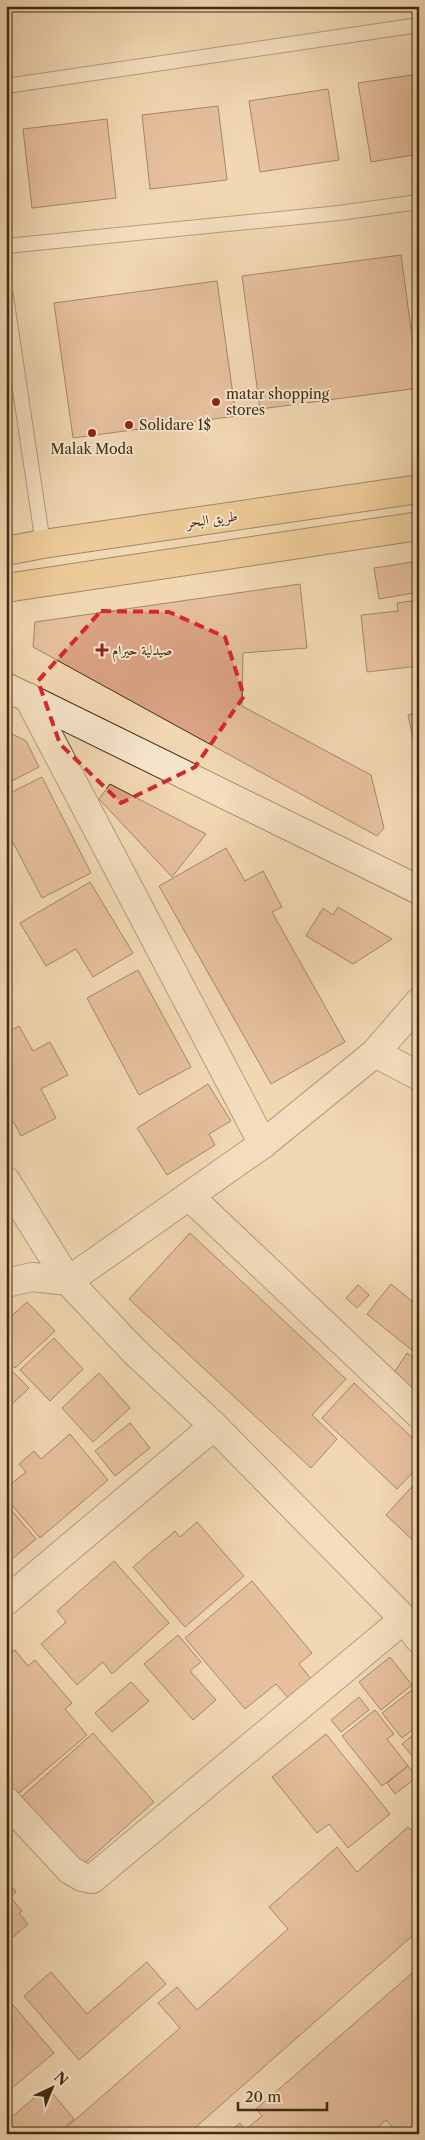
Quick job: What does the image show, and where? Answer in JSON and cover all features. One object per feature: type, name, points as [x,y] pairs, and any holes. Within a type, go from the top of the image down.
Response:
[{"type":"highway","name":"طريق البحر","points":[[6,551],[419,489]]},
{"type":"highway","points":[[6,588],[419,526]]},
{"type":"street","points":[[17,692],[419,890]]},
{"type":"street","points":[[17,692],[263,1144]]},
{"type":"street","points":[[6,1283],[32,1277],[68,1281],[263,1144],[375,1053],[419,1002]]},
{"type":"street","points":[[375,1053],[419,1076]]},
{"type":"street","points":[[6,1181],[68,1281],[134,1351],[214,1426],[411,1629],[92,1879],[82,1877],[70,1870],[6,1801]]},
{"type":"street","points":[[189,1196],[419,1414]]},
{"type":"street","points":[[6,1601],[214,1426]]},
{"type":"lane","points":[[6,86],[419,26]]},
{"type":"lane","points":[[6,246],[339,213],[419,202]]},
{"type":"lane","points":[[6,296],[43,544]]},
{"type":"highlighted area","points":[[101,611],[169,612],[225,637],[244,696],[195,767],[121,803],[60,744],[38,681]]},
{"type":"building","points":[[419,74],[419,154],[371,162],[358,83]]},
{"type":"building","points":[[328,89],[339,160],[260,172],[249,101]]},
{"type":"building","points":[[218,106],[227,180],[150,189],[142,115]]},
{"type":"building","points":[[107,119],[116,198],[32,208],[23,129]]},
{"type":"building","points":[[401,255],[419,388],[260,409],[242,276]]},
{"type":"building","points":[[217,281],[236,416],[73,438],[54,303]]},
{"type":"building","points":[[419,561],[419,592],[379,599],[374,568]]},
{"type":"building","points":[[300,584],[307,648],[243,653],[242,706],[371,775],[384,828],[377,836],[33,647],[35,622]]},
{"type":"building","points":[[419,600],[419,666],[367,672],[361,615],[398,611],[397,603]]},
{"type":"building","points":[[419,712],[419,766],[408,715]]},
{"type":"building","points":[[6,731],[26,741],[39,767],[6,784]]},
{"type":"building","points":[[42,777],[91,873],[42,898],[6,829],[6,795]]},
{"type":"building","points":[[110,784],[206,834],[172,877],[99,799]]},
{"type":"building","points":[[226,848],[245,881],[263,871],[282,907],[272,912],[345,1042],[271,1084],[159,886]]},
{"type":"building","points":[[90,882],[133,953],[93,977],[76,949],[46,966],[20,923]]},
{"type":"building","points":[[338,907],[392,939],[353,964],[306,936],[323,908],[333,915]]},
{"type":"building","points":[[138,970],[191,1067],[139,1095],[87,998]]},
{"type":"building","points":[[19,1026],[33,1051],[50,1042],[68,1075],[41,1089],[56,1118],[21,1136],[6,1108],[6,1033]]},
{"type":"building","points":[[208,1084],[231,1121],[209,1134],[215,1145],[167,1175],[137,1128]]},
{"type":"building","points":[[190,1233],[346,1379],[312,1415],[337,1439],[311,1468],[129,1299]]},
{"type":"building","points":[[391,1284],[419,1307],[419,1345],[413,1351],[367,1314]]},
{"type":"building","points":[[358,1285],[369,1295],[357,1308],[346,1298]]},
{"type":"building","points":[[27,1302],[55,1331],[15,1368],[6,1359],[6,1321]]},
{"type":"building","points":[[54,1338],[83,1369],[50,1401],[20,1370]]},
{"type":"building","points":[[419,1350],[419,1399],[390,1379],[407,1353],[413,1357]]},
{"type":"building","points":[[6,1365],[29,1388],[6,1410]]},
{"type":"building","points":[[99,1373],[130,1408],[93,1442],[62,1408]]},
{"type":"building","points":[[354,1383],[419,1444],[419,1466],[397,1489],[322,1418]]},
{"type":"building","points":[[130,1423],[150,1448],[115,1476],[95,1451]]},
{"type":"building","points":[[70,1434],[108,1480],[40,1538],[6,1498],[6,1488],[26,1472],[19,1464],[34,1451],[41,1459]]},
{"type":"building","points":[[419,1479],[419,1546],[386,1515]]},
{"type":"building","points":[[6,1504],[36,1539],[6,1564]]},
{"type":"building","points":[[197,1522],[244,1576],[185,1627],[133,1567],[175,1531],[180,1537]]},
{"type":"building","points":[[114,1561],[169,1623],[112,1674],[103,1662],[77,1685],[41,1644],[66,1622],[57,1611]]},
{"type":"building","points":[[252,1581],[312,1653],[299,1664],[313,1681],[290,1700],[276,1684],[245,1709],[185,1638]]},
{"type":"building","points":[[178,1635],[201,1662],[190,1671],[216,1700],[193,1720],[144,1664]]},
{"type":"building","points":[[15,1650],[28,1666],[35,1660],[72,1703],[65,1709],[87,1735],[14,1797],[6,1788],[6,1657]]},
{"type":"building","points":[[390,1657],[412,1685],[381,1710],[359,1682]]},
{"type":"building","points":[[131,1682],[149,1701],[112,1732],[95,1713]]},
{"type":"building","points":[[412,1690],[419,1698],[419,1725],[402,1738],[382,1713]]},
{"type":"building","points":[[359,1697],[369,1710],[341,1732],[331,1720]]},
{"type":"building","points":[[375,1710],[394,1734],[387,1739],[408,1766],[382,1786],[342,1736]]},
{"type":"building","points":[[419,1730],[419,1764],[402,1744]]},
{"type":"building","points":[[93,1733],[154,1802],[78,1869],[18,1800]]},
{"type":"building","points":[[326,1734],[390,1814],[348,1848],[329,1824],[317,1833],[272,1777]]},
{"type":"building","points":[[408,1766],[417,1777],[395,1794],[387,1783]]},
{"type":"building","points":[[408,1827],[419,1838],[419,1930],[188,2134],[59,2134],[180,2028],[158,2003],[177,1987],[197,2010],[288,1929],[269,1907],[337,1847],[357,1872]]},
{"type":"building","points":[[6,1880],[16,1892],[10,1897],[22,1911],[19,1913],[28,1924],[6,1943]]},
{"type":"building","points":[[147,1962],[166,1984],[79,2060],[24,1996],[51,1972],[87,2014]]},
{"type":"building","points":[[419,1967],[419,2134],[398,2134],[386,2120],[370,2134],[227,2134],[240,2123],[245,2130],[262,2116],[256,2109]]},
{"type":"building","points":[[13,2005],[54,2053],[6,2093],[6,2011]]},
{"type":"building","points":[[47,2087],[74,2119],[57,2134],[6,2134],[6,2122]]},
{"type":"place","name":"matar shopping stores","points":[[216,402]]},
{"type":"place","name":"Solidare 1$","points":[[129,425]]},
{"type":"place","name":"Malak Moda","points":[[92,433]]},
{"type":"place","name":"صيدلية حيرام","points":[[102,650]]}]
